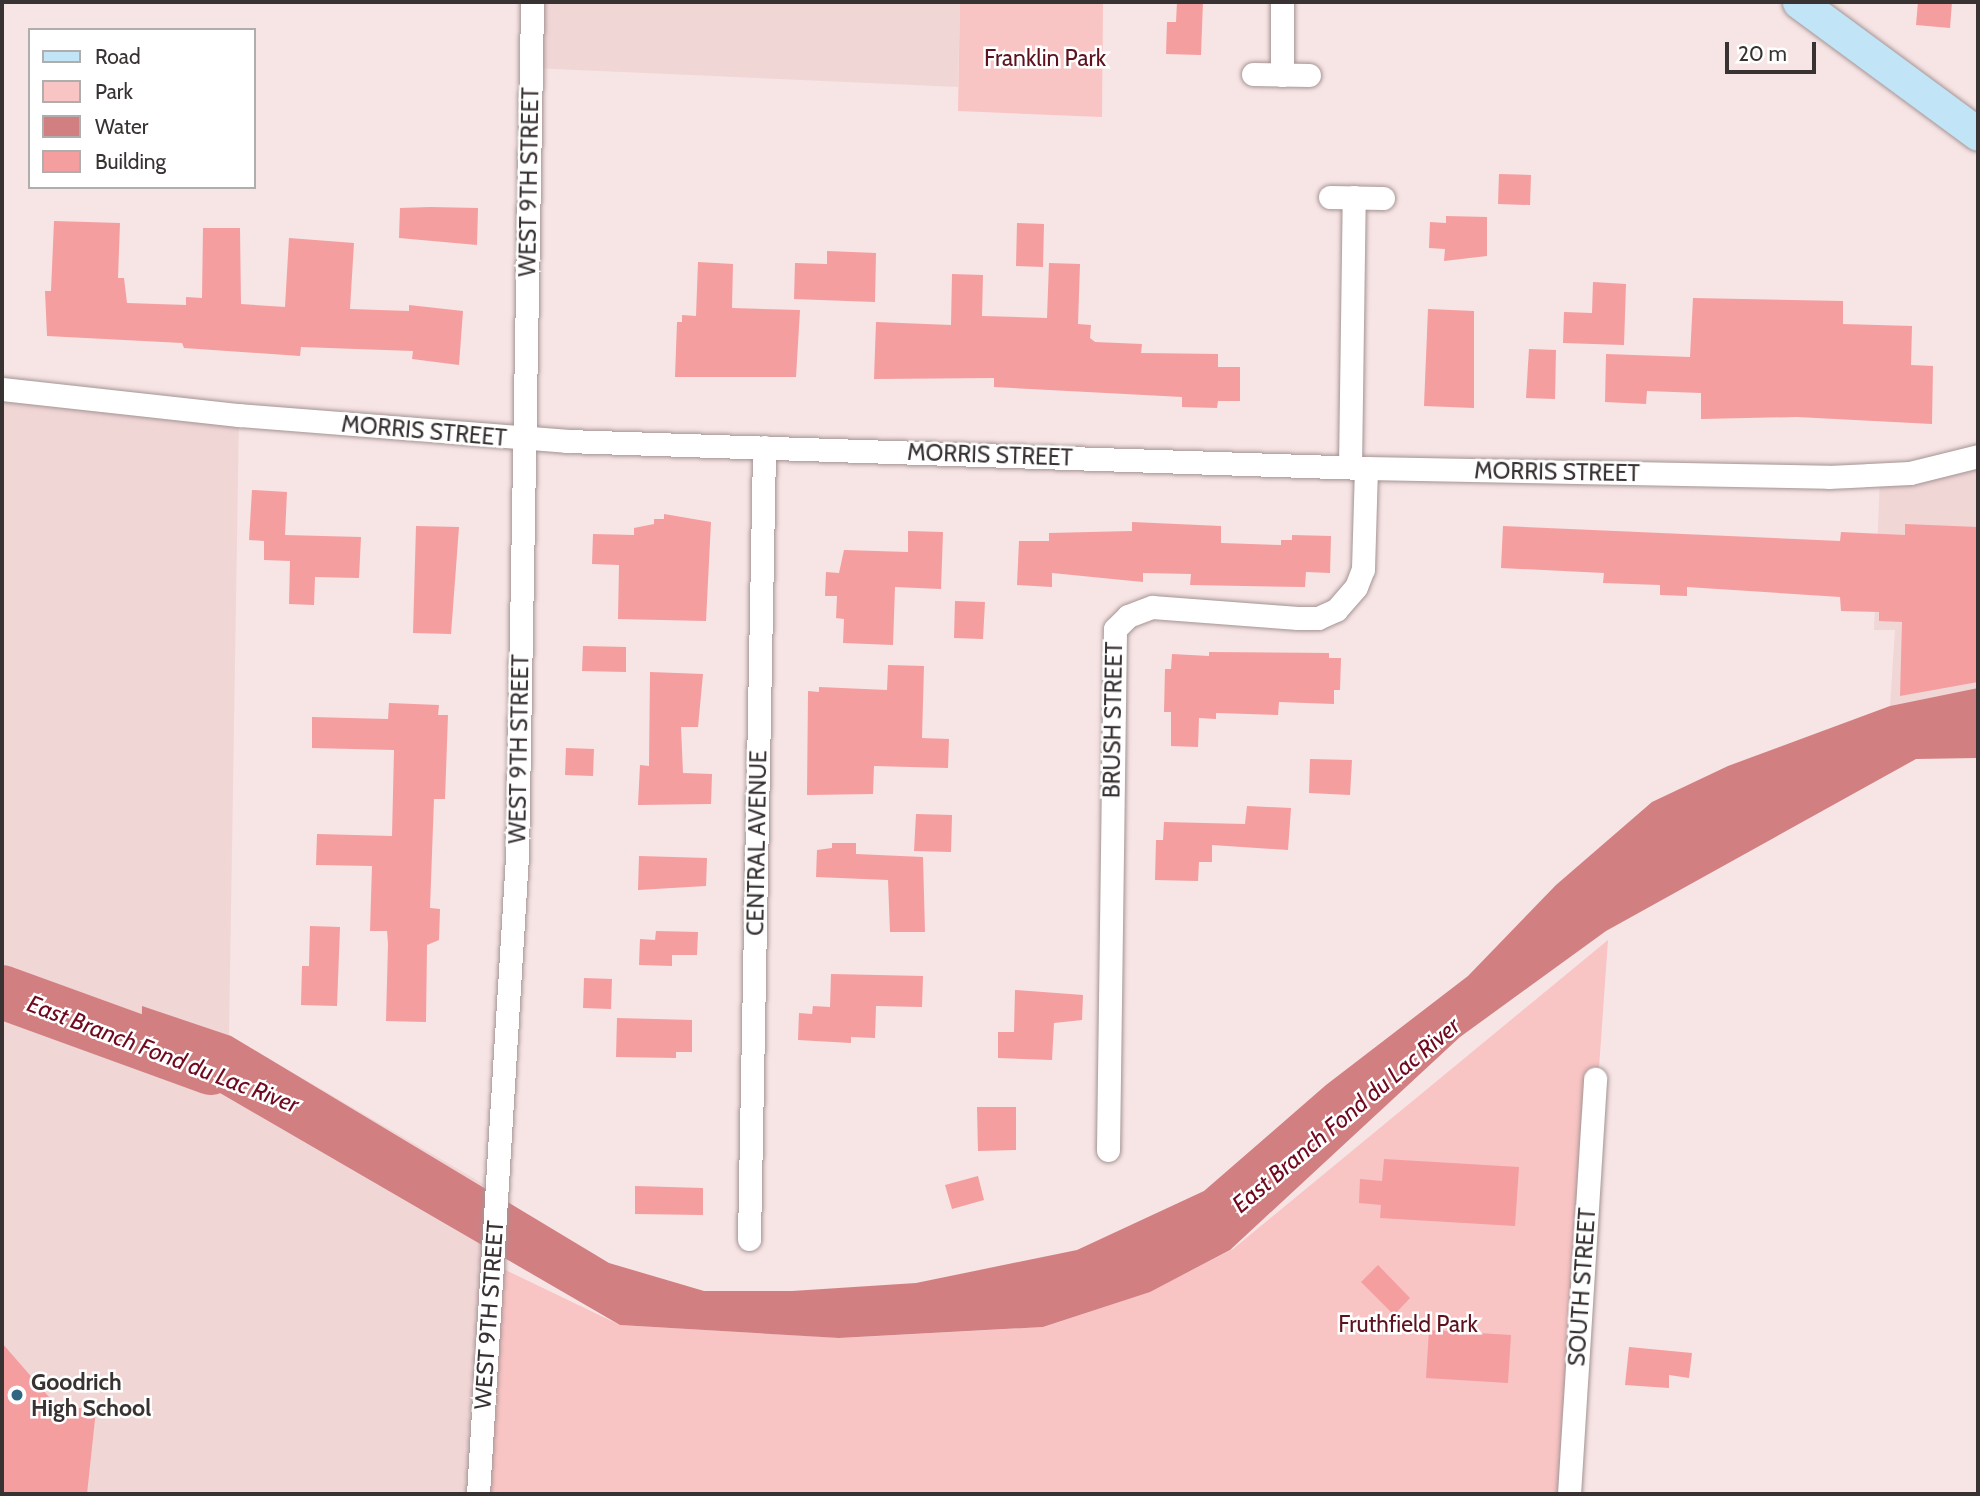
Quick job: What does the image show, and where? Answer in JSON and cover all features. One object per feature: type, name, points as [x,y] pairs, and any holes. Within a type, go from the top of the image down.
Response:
[{"type":"main road","points":[[1799,2],[1831,13],[1970,121]]},
{"type":"street","name":"WEST 9TH STREET","points":[[478,1494],[517,857],[532,2]]},
{"type":"street","points":[[1282,2],[1282,75]]},
{"type":"street","points":[[1253,74],[1309,75]]},
{"type":"street","points":[[1330,197],[1383,198]]},
{"type":"street","name":"BRUSH STREET","points":[[1108,1150],[1115,629],[1128,616],[1152,607],[1318,618],[1336,610],[1356,587],[1363,569],[1358,468],[1354,198]]},
{"type":"street","name":"MORRIS STREET","points":[[2,389],[525,439],[1358,468],[1828,477],[1910,473],[1978,456]]},
{"type":"street","name":"CENTRAL AVENUE","points":[[749,1239],[764,447]]},
{"type":"street","name":"SOUTH STREET","points":[[1569,1494],[1595,1079]]},
{"type":"shaded area","points":[[532,2],[960,2],[958,87],[531,68]]},
{"type":"shaded area","points":[[2,389],[239,415],[229,1035],[497,1192],[478,1494],[2,1494]]},
{"type":"shaded area","points":[[1978,456],[1978,688],[1890,706],[1895,630],[1874,630],[1880,476]]},
{"type":"green space","name":"Franklin Park","points":[[960,2],[1103,2],[1102,117],[958,111]]},
{"type":"green space","name":"Fruthfield Park","points":[[1608,940],[1569,1494],[478,1494],[491,1263],[620,1325],[841,1338],[1044,1327],[1149,1292],[1233,1249]]},
{"type":"water","points":[[1978,688],[1978,758],[1916,759],[1606,931],[1460,1037],[1230,1250],[1150,1292],[1043,1327],[839,1338],[620,1325],[220,1093],[141,1070],[142,1006],[231,1036],[609,1263],[704,1291],[792,1291],[916,1283],[1077,1250],[1204,1191],[1326,1085],[1468,976],[1556,885],[1652,802],[1728,766],[1890,706]]},
{"type":"building","points":[[1177,2],[1203,2],[1201,55],[1166,54],[1167,22],[1176,22]]},
{"type":"building","points":[[1918,2],[1952,2],[1950,28],[1916,25]]},
{"type":"building","points":[[1499,174],[1531,175],[1530,205],[1498,204]]},
{"type":"building","points":[[400,208],[478,208],[477,245],[399,238]]},
{"type":"building","points":[[1446,216],[1487,217],[1487,256],[1444,261],[1445,249],[1429,248],[1430,222],[1446,223]]},
{"type":"building","points":[[54,221],[120,223],[118,278],[124,278],[127,303],[186,305],[186,297],[202,298],[203,228],[240,228],[241,304],[285,307],[289,238],[354,243],[350,309],[409,311],[409,305],[463,311],[459,365],[412,359],[413,351],[301,347],[300,356],[184,348],[182,343],[47,336],[45,291],[51,291]]},
{"type":"building","points":[[1017,223],[1044,224],[1043,267],[1016,266]]},
{"type":"building","points":[[827,251],[876,253],[875,302],[794,299],[795,263],[827,264]]},
{"type":"building","points":[[698,262],[733,264],[732,308],[800,310],[796,377],[675,377],[677,322],[682,322],[682,315],[696,316]]},
{"type":"building","points":[[1049,263],[1080,264],[1078,324],[1091,325],[1090,338],[1095,342],[1142,344],[1141,353],[1218,354],[1218,367],[1240,367],[1240,401],[1218,401],[1217,408],[1182,407],[1182,397],[994,387],[994,378],[874,379],[876,322],[951,325],[952,274],[983,275],[982,316],[1047,318]]},
{"type":"building","points":[[1593,282],[1626,284],[1624,345],[1563,343],[1564,312],[1592,313]]},
{"type":"building","points":[[1693,298],[1843,301],[1843,324],[1912,326],[1911,365],[1933,366],[1932,424],[1797,417],[1701,419],[1701,393],[1647,391],[1646,404],[1605,402],[1606,354],[1690,357]]},
{"type":"building","points":[[1428,309],[1474,311],[1474,408],[1424,406]]},
{"type":"building","points":[[1529,349],[1556,350],[1555,399],[1526,398]]},
{"type":"building","points":[[252,490],[287,492],[285,535],[361,537],[359,578],[315,577],[314,605],[289,604],[290,561],[264,560],[264,541],[249,540]]},
{"type":"building","points":[[664,514],[711,522],[706,621],[618,619],[619,565],[592,564],[593,534],[634,535],[634,528],[654,524],[654,519],[664,519]]},
{"type":"building","points":[[1132,522],[1221,526],[1221,543],[1281,545],[1281,540],[1292,540],[1292,535],[1331,536],[1330,573],[1306,572],[1305,587],[1190,585],[1191,574],[1143,573],[1143,582],[1052,573],[1052,587],[1017,585],[1019,541],[1049,541],[1049,533],[1132,531]]},
{"type":"building","points":[[1905,524],[1978,527],[1978,682],[1900,696],[1902,622],[1879,621],[1879,612],[1841,611],[1840,597],[1687,587],[1687,596],[1660,595],[1660,585],[1603,583],[1604,573],[1501,568],[1503,526],[1840,541],[1841,532],[1905,535]]},
{"type":"building","points":[[416,526],[459,527],[451,634],[413,633]]},
{"type":"building","points":[[908,531],[943,532],[941,589],[895,587],[893,645],[843,643],[844,619],[836,618],[837,596],[825,596],[826,572],[839,573],[844,550],[908,552]]},
{"type":"building","points":[[955,601],[985,602],[983,639],[954,638]]},
{"type":"building","points":[[583,646],[626,647],[626,672],[582,671]]},
{"type":"building","points":[[1209,652],[1329,653],[1329,658],[1341,658],[1340,690],[1334,690],[1334,704],[1279,702],[1278,715],[1216,713],[1216,719],[1199,718],[1198,747],[1171,746],[1171,712],[1164,712],[1165,669],[1171,669],[1172,654],[1209,656]]},
{"type":"building","points":[[888,665],[924,666],[922,738],[949,739],[948,768],[874,766],[873,794],[807,795],[808,691],[819,692],[819,687],[887,690]]},
{"type":"building","points":[[650,672],[703,674],[698,727],[681,727],[683,773],[712,774],[711,804],[638,805],[640,765],[649,766]]},
{"type":"building","points":[[389,703],[439,705],[438,715],[448,715],[445,799],[434,799],[430,908],[440,909],[439,940],[427,945],[426,1022],[386,1021],[387,931],[370,931],[372,866],[316,865],[317,834],[392,836],[394,750],[312,748],[312,717],[388,719]]},
{"type":"building","points":[[566,748],[594,749],[593,776],[565,775]]},
{"type":"building","points":[[1310,759],[1352,760],[1350,795],[1309,793]]},
{"type":"building","points":[[1247,806],[1291,808],[1288,850],[1212,845],[1212,862],[1199,862],[1198,881],[1155,880],[1156,840],[1163,840],[1164,822],[1245,824]]},
{"type":"building","points":[[916,814],[952,815],[951,852],[914,851]]},
{"type":"building","points":[[832,843],[856,843],[856,854],[923,857],[925,932],[890,932],[888,880],[816,877],[817,850],[832,848]]},
{"type":"building","points":[[639,856],[707,858],[706,886],[638,890]]},
{"type":"building","points":[[310,926],[340,927],[337,1006],[301,1005],[302,966],[309,966]]},
{"type":"building","points":[[656,931],[698,932],[697,955],[672,955],[672,966],[639,965],[640,939],[655,940]]},
{"type":"building","points":[[831,974],[923,976],[922,1007],[876,1006],[875,1038],[851,1037],[851,1043],[798,1040],[799,1013],[812,1014],[813,1006],[830,1007]]},
{"type":"building","points":[[584,978],[612,979],[611,1009],[583,1008]]},
{"type":"building","points":[[1015,990],[1083,995],[1082,1020],[1054,1023],[1052,1060],[998,1058],[998,1032],[1014,1032]]},
{"type":"building","points":[[617,1018],[692,1020],[692,1052],[676,1052],[676,1058],[616,1057]]},
{"type":"building","points":[[977,1107],[1016,1107],[1016,1150],[978,1151]]},
{"type":"building","points":[[1384,1159],[1519,1167],[1515,1226],[1380,1218],[1381,1205],[1359,1203],[1360,1179],[1382,1181]]},
{"type":"building","points":[[978,1176],[984,1200],[952,1209],[945,1185]]},
{"type":"building","points":[[635,1186],[703,1188],[703,1215],[635,1214]]},
{"type":"building","points":[[1378,1265],[1410,1298],[1394,1315],[1361,1282]]},
{"type":"building","points":[[1429,1330],[1511,1335],[1508,1383],[1426,1378]]},
{"type":"building","name":"Goodrich High School","points":[[2,1343],[56,1405],[96,1410],[87,1494],[2,1494]]},
{"type":"building","points":[[1629,1347],[1692,1353],[1689,1378],[1669,1375],[1669,1388],[1625,1385]]},
{"type":"waterway","name":"East Branch Fond du Lac River","points":[[2,992],[211,1068]]},
{"type":"place","name":"Goodrich High School","points":[[17,1395]]}]
